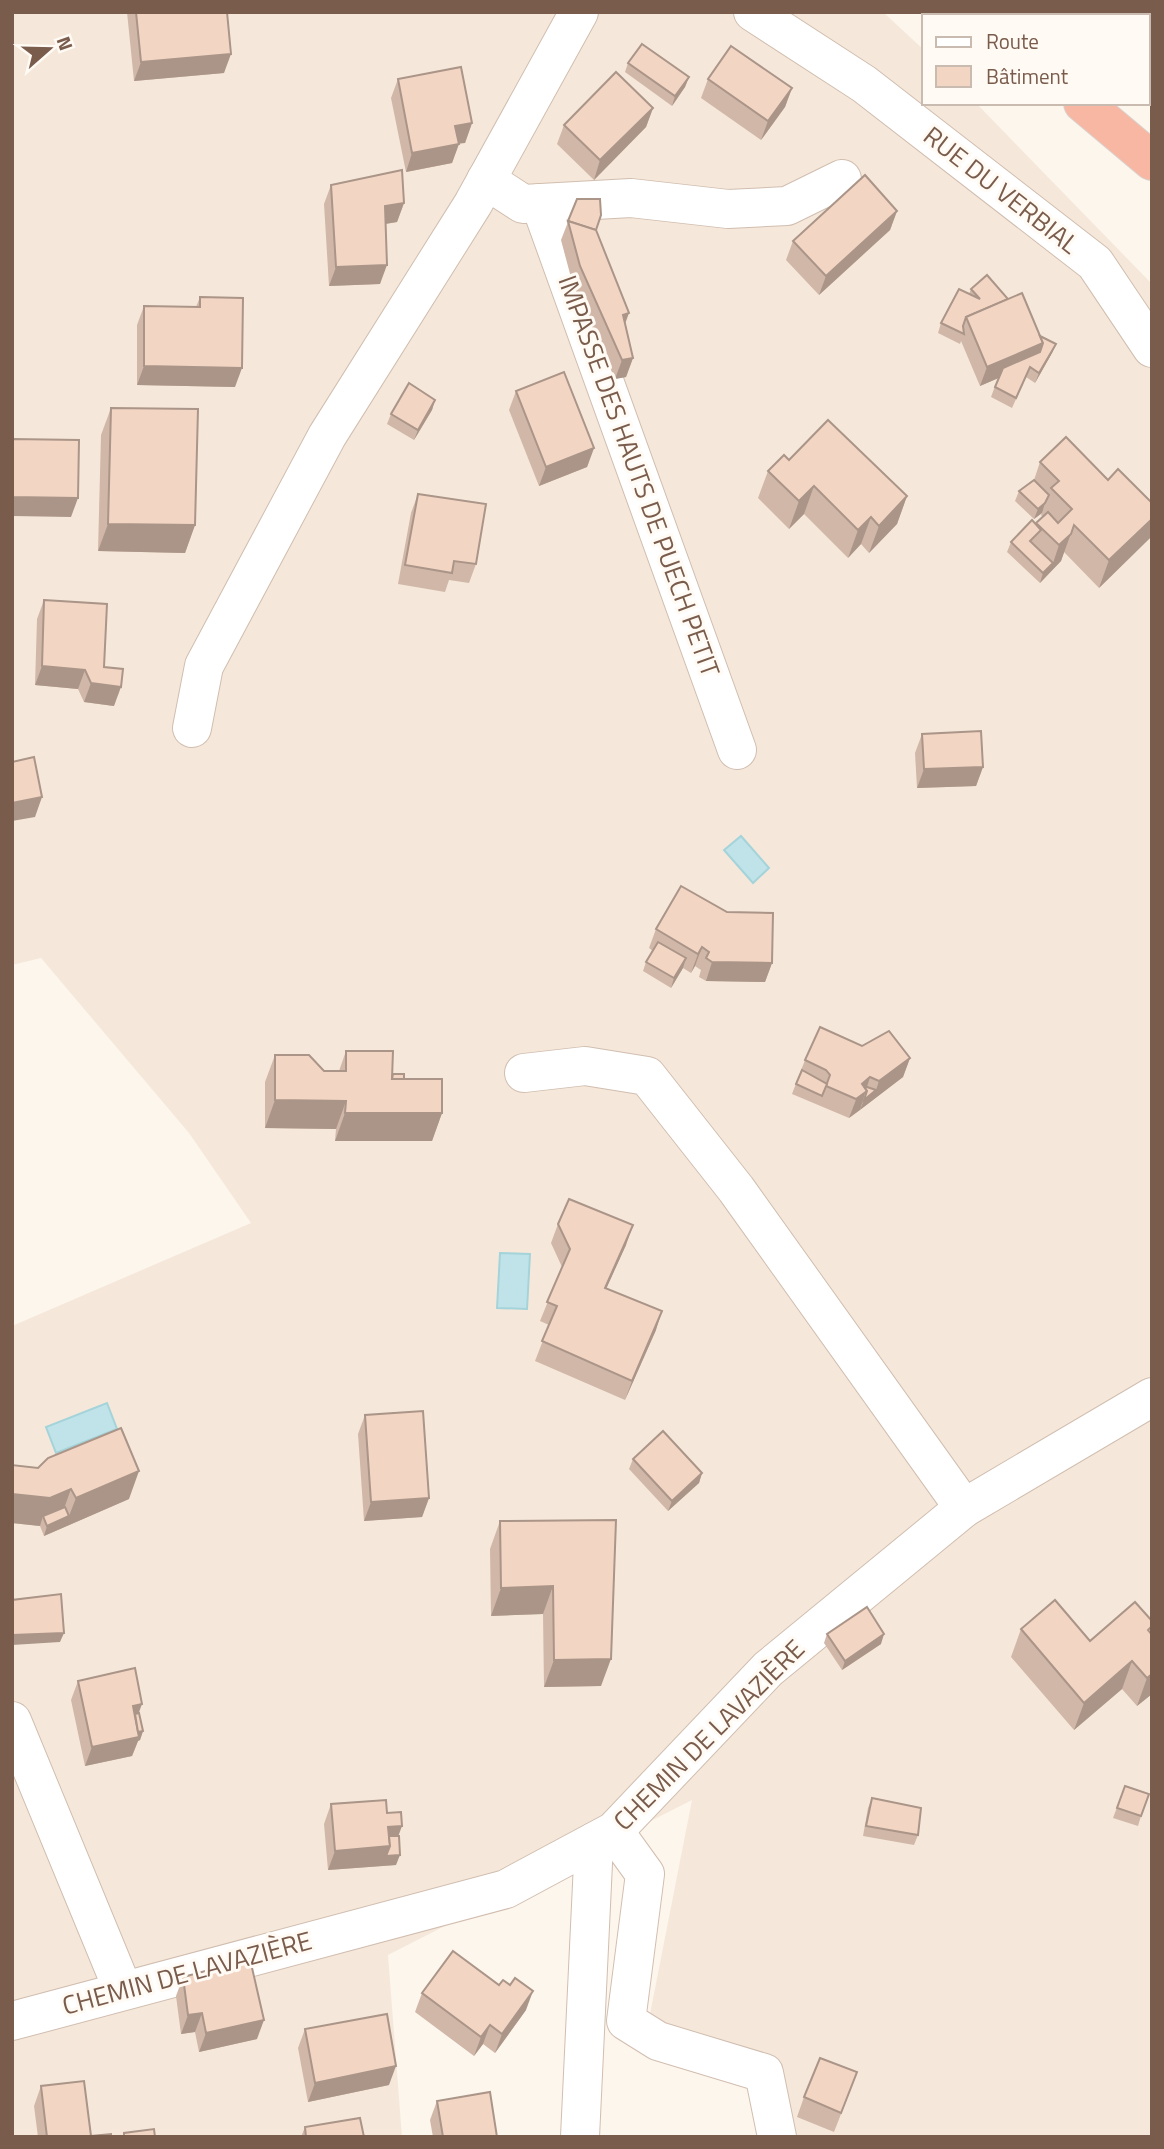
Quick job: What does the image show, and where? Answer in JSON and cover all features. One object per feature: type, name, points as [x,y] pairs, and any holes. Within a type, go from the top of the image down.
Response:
[{"type":"highway","points":[[1085,105],[1152,161]]},
{"type":"street","points":[[192,728],[204,666],[327,436],[486,180],[579,12]]},
{"type":"street","name":"RUE DU VERBIAL","points":[[753,12],[864,84],[1095,264],[1152,348]]},
{"type":"street","points":[[486,180],[523,204],[631,198],[728,209],[787,206],[842,178]]},
{"type":"street","name":"IMPASSE DES HAUTS DE PUECH PETIT","points":[[540,203],[737,750]]},
{"type":"street","points":[[524,1073],[585,1066],[647,1076],[736,1189],[964,1508]]},
{"type":"street","name":"CHEMIN DE LAVAZIÈRE","points":[[12,2021],[506,1889],[604,1837],[768,1669],[964,1508],[1152,1397]]},
{"type":"street","points":[[12,1721],[123,1990]]},
{"type":"street","points":[[580,2137],[604,1837]]},
{"type":"street","points":[[604,1837],[645,1874],[626,2021],[658,2041],[764,2073],[777,2137]]},
{"type":"shaded area","points":[[12,12],[883,12],[922,48],[922,105],[978,105],[1152,284],[1152,2137],[767,2137],[755,2078],[649,2019],[692,1800],[388,1955],[402,2137],[12,2137],[12,1326],[251,1223],[189,1133],[41,958],[12,965]]},
{"type":"water","points":[[741,836],[769,868],[753,883],[724,850]]},
{"type":"water","points":[[500,1253],[530,1254],[527,1309],[497,1308]]},
{"type":"water","points":[[107,1403],[117,1429],[56,1453],[46,1427]]},
{"type":"building","points":[[136,12],[227,12],[231,54],[141,62]]},
{"type":"building","points":[[642,44],[689,77],[675,96],[628,63]]},
{"type":"building","points":[[731,46],[792,88],[768,121],[708,79]]},
{"type":"building","points":[[461,67],[472,123],[455,126],[459,144],[412,153],[398,79]]},
{"type":"building","points":[[616,72],[653,108],[600,160],[564,125]]},
{"type":"building","points":[[402,170],[404,203],[385,206],[387,265],[336,267],[331,185]]},
{"type":"building","points":[[865,175],[897,211],[826,276],[793,241]]},
{"type":"building","points":[[577,199],[600,199],[601,215],[596,230],[568,221]]},
{"type":"building","points":[[568,221],[596,230],[629,313],[623,315],[633,358],[622,360],[580,266]]},
{"type":"building","points":[[987,275],[1008,299],[966,317],[964,334],[941,323],[959,289],[980,299],[971,289]]},
{"type":"building","points":[[1022,293],[1043,343],[987,367],[966,317]]},
{"type":"building","points":[[200,297],[243,298],[242,368],[144,366],[144,306],[200,307]]},
{"type":"building","points":[[1040,336],[1056,344],[1039,373],[1030,367],[1016,398],[995,387],[1003,368],[1040,352],[1043,343]]},
{"type":"building","points":[[564,372],[594,448],[546,467],[516,391]]},
{"type":"building","points":[[409,383],[435,400],[418,430],[391,414]]},
{"type":"building","points":[[111,408],[198,409],[195,525],[108,524]]},
{"type":"building","points":[[828,420],[907,496],[879,526],[871,517],[858,530],[814,486],[799,501],[768,471],[784,455],[789,460]]},
{"type":"building","points":[[1066,437],[1108,480],[1118,469],[1152,503],[1152,519],[1109,560],[1074,525],[1071,534],[1059,545],[1036,523],[1048,512],[1058,523],[1072,509],[1051,488],[1059,481],[1040,462]]},
{"type":"building","points":[[12,439],[79,440],[78,498],[12,497]]},
{"type":"building","points":[[1034,480],[1049,495],[1038,509],[1019,491]]},
{"type":"building","points":[[418,494],[486,504],[476,564],[454,561],[452,573],[405,565]]},
{"type":"building","points":[[1032,520],[1041,530],[1030,541],[1053,563],[1043,573],[1011,542]]},
{"type":"building","points":[[44,600],[107,604],[104,667],[123,669],[121,687],[91,683],[85,670],[42,666]]},
{"type":"building","points":[[981,731],[983,767],[924,769],[922,734]]},
{"type":"building","points":[[34,757],[42,797],[12,803],[12,762]]},
{"type":"building","points":[[681,886],[727,912],[773,913],[772,963],[712,962],[706,958],[709,952],[702,947],[698,954],[656,929]]},
{"type":"building","points":[[658,942],[686,958],[674,978],[646,962]]},
{"type":"building","points":[[820,1027],[862,1046],[889,1031],[910,1058],[879,1081],[870,1077],[862,1084],[867,1091],[856,1099],[826,1086],[830,1075],[826,1070],[805,1060]]},
{"type":"building","points":[[346,1051],[393,1051],[392,1079],[442,1079],[442,1113],[345,1113],[346,1101],[275,1100],[275,1055],[309,1055],[324,1071],[346,1071]]},
{"type":"building","points":[[802,1070],[827,1084],[822,1096],[796,1084]]},
{"type":"building","points":[[393,1074],[404,1074],[404,1079],[392,1079]]},
{"type":"building","points":[[865,1088],[876,1090],[864,1100],[867,1091]]},
{"type":"building","points":[[569,1199],[633,1225],[605,1288],[662,1311],[632,1381],[542,1341],[557,1306],[547,1302],[570,1249],[558,1224]]},
{"type":"building","points":[[423,1411],[429,1498],[371,1502],[365,1415]]},
{"type":"building","points":[[121,1428],[139,1471],[76,1498],[71,1489],[50,1498],[12,1494],[12,1465],[38,1468],[48,1458]]},
{"type":"building","points":[[663,1431],[702,1473],[672,1501],[633,1459]]},
{"type":"building","points":[[65,1507],[69,1516],[47,1526],[43,1516]]},
{"type":"building","points":[[616,1520],[611,1659],[554,1660],[553,1586],[501,1588],[500,1521]]},
{"type":"building","points":[[61,1594],[64,1633],[12,1635],[12,1600]]},
{"type":"building","points":[[1055,1600],[1090,1641],[1135,1602],[1152,1621],[1148,1630],[1152,1635],[1152,1674],[1147,1678],[1132,1661],[1084,1703],[1021,1629]]},
{"type":"building","points":[[867,1607],[884,1634],[845,1661],[827,1634]]},
{"type":"building","points":[[135,1668],[142,1704],[133,1706],[139,1737],[92,1747],[78,1681]]},
{"type":"building","points":[[139,1713],[143,1731],[138,1732],[135,1714]]},
{"type":"building","points":[[1125,1786],[1149,1794],[1141,1816],[1117,1808]]},
{"type":"building","points":[[872,1798],[921,1808],[918,1835],[866,1826]]},
{"type":"building","points":[[386,1800],[387,1813],[401,1812],[402,1826],[388,1827],[390,1846],[335,1851],[331,1804]]},
{"type":"building","points":[[389,1836],[399,1836],[400,1855],[386,1856],[390,1846]]},
{"type":"building","points":[[453,1951],[499,1985],[503,1980],[510,1985],[515,1978],[533,1991],[502,2034],[490,2025],[481,2037],[422,1993]]},
{"type":"building","points":[[250,1959],[264,2020],[206,2033],[202,2013],[188,2015],[183,1977]]},
{"type":"building","points":[[387,2014],[396,2066],[315,2083],[305,2029]]},
{"type":"building","points":[[820,2058],[857,2072],[841,2113],[804,2097]]},
{"type":"building","points":[[84,2081],[91,2136],[111,2134],[111,2137],[47,2137],[41,2086]]},
{"type":"building","points":[[490,2092],[497,2137],[443,2137],[437,2101]]},
{"type":"building","points":[[360,2118],[364,2137],[306,2137],[305,2127]]},
{"type":"building","points":[[154,2129],[155,2137],[124,2137],[124,2133]]}]
